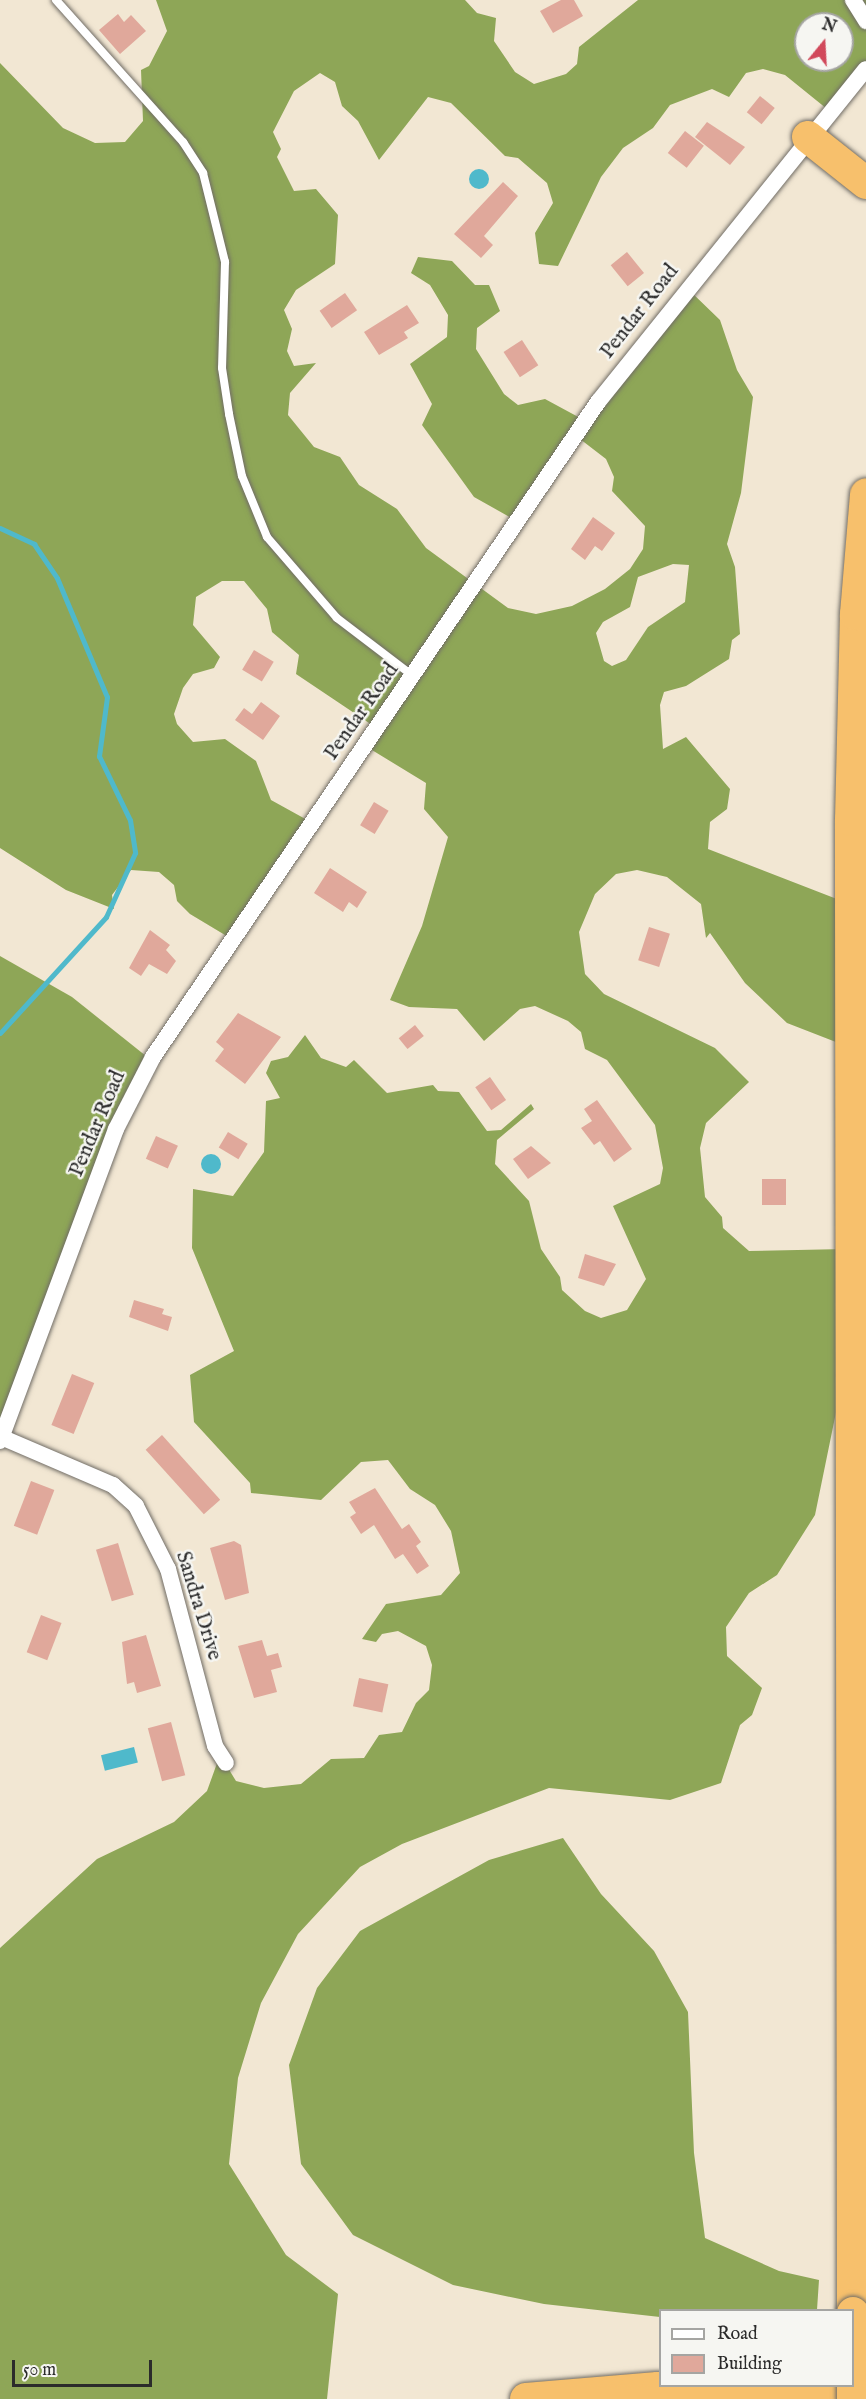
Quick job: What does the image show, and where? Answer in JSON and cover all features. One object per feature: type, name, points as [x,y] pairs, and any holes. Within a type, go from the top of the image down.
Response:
[{"type":"highway","points":[[808,137],[866,183]]},
{"type":"highway","points":[[854,2309],[851,820],[856,614],[866,495]]},
{"type":"highway","points":[[526,2399],[658,2388],[866,2388]]},
{"type":"street","points":[[853,0],[866,21]]},
{"type":"street","name":"Pendar Road","points":[[1,1439],[136,1085],[598,402],[808,137],[866,69]]},
{"type":"street","name":"Sandra Drive","points":[[1,1439],[113,1485],[136,1506],[168,1569],[215,1746],[226,1762]]},
{"type":"lane","points":[[56,0],[183,142],[203,172],[225,262],[222,368],[229,414],[242,476],[267,537],[337,618],[414,676]]},
{"type":"green space","points":[[156,0],[465,0],[477,13],[496,18],[494,41],[515,72],[534,84],[566,74],[577,64],[579,47],[638,0],[866,0],[866,75],[832,113],[785,75],[763,69],[746,73],[729,97],[712,89],[670,105],[653,128],[623,148],[601,177],[558,266],[539,264],[535,233],[553,203],[547,183],[518,158],[505,156],[451,103],[428,97],[379,160],[358,121],[342,106],[335,82],[320,73],[294,91],[273,132],[281,149],[277,157],[294,191],[316,189],[338,215],[335,264],[296,290],[284,310],[292,329],[287,351],[294,366],[316,363],[290,393],[288,415],[314,447],[340,457],[359,485],[397,509],[426,548],[508,608],[536,614],[572,606],[605,589],[630,569],[643,549],[645,526],[612,491],[614,477],[606,459],[580,439],[515,520],[474,497],[422,425],[432,404],[410,364],[447,337],[448,315],[430,285],[411,273],[418,257],[452,261],[475,285],[489,285],[500,311],[477,328],[476,349],[504,394],[518,405],[545,399],[582,419],[690,291],[720,320],[737,370],[753,397],[741,493],[727,544],[735,567],[740,634],[732,640],[729,659],[686,686],[664,692],[660,705],[663,749],[686,737],[730,789],[727,809],[710,822],[708,849],[842,901],[841,1044],[787,1023],[745,983],[710,933],[706,938],[701,904],[667,877],[637,870],[616,874],[595,894],[579,932],[585,974],[604,994],[715,1048],[749,1082],[706,1123],[700,1148],[705,1197],[722,1217],[723,1228],[749,1251],[845,1249],[842,1383],[815,1515],[777,1575],[749,1593],[726,1627],[727,1656],[762,1688],[752,1715],[740,1725],[721,1783],[670,1800],[549,1788],[402,1844],[360,1867],[298,1934],[261,2003],[238,2078],[229,2164],[286,2255],[338,2294],[327,2399],[0,2399],[0,1948],[97,1859],[174,1822],[207,1791],[220,1755],[236,1781],[264,1788],[301,1784],[331,1759],[364,1758],[379,1735],[402,1732],[416,1703],[429,1690],[432,1665],[426,1646],[398,1631],[382,1634],[376,1642],[362,1639],[386,1604],[441,1595],[460,1573],[451,1531],[435,1505],[410,1489],[388,1460],[361,1462],[321,1500],[251,1493],[250,1483],[194,1422],[190,1375],[234,1351],[192,1248],[193,1189],[233,1196],[264,1152],[266,1101],[280,1098],[266,1073],[271,1061],[288,1057],[305,1035],[321,1058],[346,1067],[354,1060],[387,1093],[433,1085],[438,1091],[459,1092],[487,1131],[501,1130],[531,1104],[534,1109],[497,1140],[495,1164],[529,1201],[541,1249],[560,1277],[562,1290],[585,1311],[601,1318],[627,1310],[646,1279],[613,1206],[660,1184],[663,1168],[655,1125],[607,1060],[585,1049],[581,1032],[568,1021],[535,1006],[520,1009],[484,1041],[457,1009],[409,1007],[390,1000],[422,926],[448,837],[424,809],[426,783],[367,747],[375,727],[296,674],[299,655],[272,632],[267,609],[244,581],[222,581],[196,597],[193,625],[220,657],[214,668],[193,674],[183,688],[174,714],[177,724],[193,742],[225,739],[256,761],[271,800],[309,821],[230,938],[190,914],[177,901],[174,885],[159,872],[131,870],[112,895],[114,909],[66,890],[0,848],[0,63],[63,128],[95,143],[125,142],[143,121],[141,70],[149,66],[167,31]],"holes":[[[673,564],[689,565],[685,602],[648,627],[626,660],[612,666],[604,661],[596,633],[603,622],[630,607],[638,577]]]},
{"type":"green space","points":[[0,956],[72,997],[151,1060],[0,1438]]},
{"type":"green space","points":[[563,1838],[601,1894],[654,1951],[688,2012],[694,2153],[705,2238],[779,2271],[819,2280],[817,2309],[659,2309],[659,2317],[544,2304],[453,2285],[353,2235],[301,2164],[289,2065],[317,1988],[360,1931],[489,1860]]},
{"type":"water","points":[[479,169],[486,172],[489,179],[486,186],[479,189],[472,186],[469,179],[472,172]]},
{"type":"water","points":[[211,1154],[218,1157],[221,1164],[218,1171],[211,1174],[204,1171],[201,1164],[204,1157]]},
{"type":"water","points":[[134,1747],[138,1763],[105,1771],[101,1755]]},
{"type":"building","points":[[561,0],[574,0],[583,16],[553,33],[540,11]]},
{"type":"building","points":[[118,14],[124,22],[131,15],[146,31],[120,54],[99,30]]},
{"type":"building","points":[[760,96],[775,108],[762,124],[747,112]]},
{"type":"building","points":[[707,122],[745,147],[730,165],[695,137]]},
{"type":"building","points":[[685,131],[704,146],[687,168],[668,153]]},
{"type":"building","points":[[503,182],[518,196],[484,236],[493,245],[481,258],[454,234]]},
{"type":"building","points":[[627,252],[644,273],[628,286],[611,265]]},
{"type":"building","points":[[345,293],[357,310],[332,328],[320,311]]},
{"type":"building","points":[[407,305],[419,323],[404,332],[408,338],[379,355],[364,332]]},
{"type":"building","points":[[522,340],[538,365],[520,377],[504,352]]},
{"type":"building","points":[[593,517],[615,533],[602,551],[595,546],[585,560],[571,549]]},
{"type":"building","points":[[254,650],[274,662],[262,682],[242,670]]},
{"type":"building","points":[[261,702],[280,716],[263,740],[235,720],[244,708],[252,714]]},
{"type":"building","points":[[374,802],[389,811],[375,834],[360,825]]},
{"type":"building","points":[[330,868],[367,892],[357,908],[349,902],[343,912],[314,893]]},
{"type":"building","points":[[649,927],[670,934],[659,967],[638,960]]},
{"type":"building","points":[[150,930],[170,945],[166,950],[176,961],[167,974],[149,964],[141,976],[129,968]]},
{"type":"building","points":[[238,1013],[281,1037],[245,1084],[215,1061],[224,1049],[216,1042]]},
{"type":"building","points":[[415,1025],[424,1036],[407,1049],[399,1038]]},
{"type":"building","points":[[490,1077],[506,1100],[491,1110],[475,1087]]},
{"type":"building","points":[[597,1100],[632,1149],[614,1162],[600,1141],[594,1145],[581,1128],[592,1121],[584,1109]]},
{"type":"building","points":[[228,1132],[248,1144],[238,1159],[219,1147]]},
{"type":"building","points":[[156,1136],[178,1146],[168,1169],[146,1159]]},
{"type":"building","points":[[531,1146],[551,1163],[528,1179],[513,1159]]},
{"type":"building","points":[[762,1179],[786,1179],[786,1205],[762,1205]]},
{"type":"building","points":[[585,1254],[616,1264],[604,1286],[578,1278]]},
{"type":"building","points":[[134,1300],[164,1309],[162,1314],[172,1317],[168,1331],[129,1317]]},
{"type":"building","points":[[72,1374],[94,1383],[74,1434],[51,1425]]},
{"type":"building","points":[[162,1435],[220,1500],[204,1514],[146,1450]]},
{"type":"building","points":[[31,1481],[54,1490],[37,1535],[14,1526]]},
{"type":"building","points":[[375,1488],[402,1529],[409,1524],[421,1542],[416,1546],[429,1566],[417,1574],[403,1554],[395,1559],[374,1525],[361,1534],[350,1517],[356,1513],[349,1502]]},
{"type":"building","points":[[234,1541],[241,1545],[249,1593],[225,1600],[210,1548]]},
{"type":"building","points":[[118,1543],[134,1595],[112,1601],[96,1550]]},
{"type":"building","points":[[41,1615],[62,1623],[47,1660],[27,1652]]},
{"type":"building","points":[[146,1635],[161,1686],[137,1693],[134,1682],[127,1684],[122,1642]]},
{"type":"building","points":[[262,1640],[267,1656],[278,1653],[282,1667],[271,1670],[277,1692],[254,1698],[238,1646]]},
{"type":"building","points":[[359,1678],[388,1684],[382,1713],[353,1706]]},
{"type":"building","points":[[171,1722],[185,1775],[162,1781],[148,1728]]},
{"type":"waterway","points":[[0,528],[34,544],[57,578],[107,697],[99,756],[130,820],[135,853],[106,917],[0,1033]]}]
